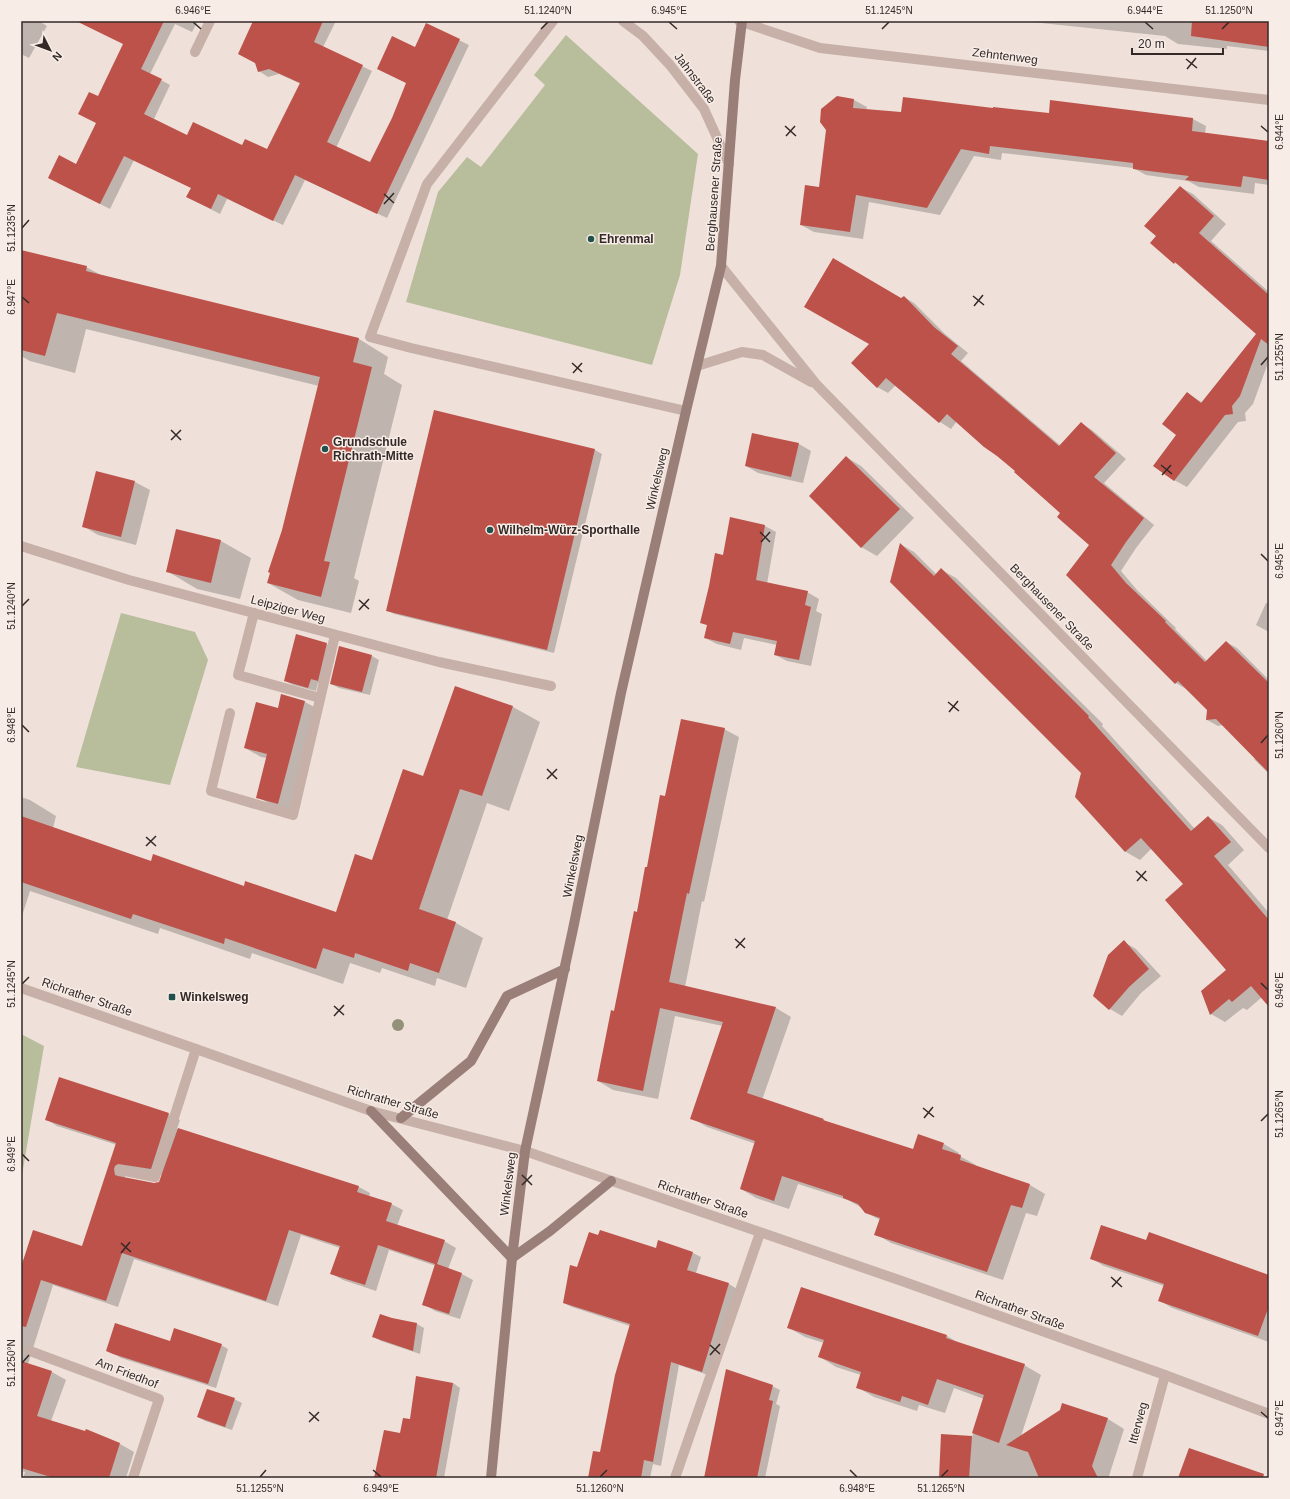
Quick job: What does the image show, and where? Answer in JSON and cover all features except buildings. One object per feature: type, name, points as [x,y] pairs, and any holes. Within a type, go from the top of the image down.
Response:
[{"type":"main road","name":"Berghausener Straße","points":[[722,266],[735,80],[741,21]]},
{"type":"main road","name":"Winkelsweg","points":[[491,1478],[512,1258],[525,1151],[565,970],[621,693],[686,411],[722,266]]},
{"type":"main road","points":[[401,1118],[471,1061],[507,996],[565,970]]},
{"type":"main road","points":[[371,1111],[512,1258],[550,1231],[611,1181]]},
{"type":"street","points":[[195,52],[210,21]]},
{"type":"street","points":[[553,21],[427,184],[370,337],[411,348],[686,411]]},
{"type":"street","name":"Jahnstraße","points":[[623,21],[643,36],[670,65],[704,109],[729,164]]},
{"type":"street","name":"Zehntenweg","points":[[741,21],[820,48],[1269,100]]},
{"type":"street","name":"Berghausener Straße","points":[[722,266],[816,384],[1269,848]]},
{"type":"street","name":"Berghausener Straße","points":[[697,366],[742,352],[763,355],[816,384]]},
{"type":"street","name":"Leipziger Weg","points":[[21,546],[129,580],[335,635],[439,662],[551,686]]},
{"type":"street","points":[[254,613],[238,675],[320,698]]},
{"type":"street","points":[[230,713],[211,791],[293,815],[335,635]]},
{"type":"street","name":"Richrather Straße","points":[[21,988],[371,1111],[525,1151],[1165,1375],[1269,1414]]},
{"type":"street","points":[[120,1170],[155,1178],[196,1049]]},
{"type":"street","points":[[675,1478],[760,1233]]},
{"type":"street","name":"Am Friedhof","points":[[30,1351],[159,1399],[133,1478]]},
{"type":"street","name":"Itterweg","points":[[1137,1478],[1165,1375]]},
{"type":"green space","points":[[566,35],[698,154],[680,275],[652,365],[406,302],[438,192],[467,157],[481,167],[545,85],[534,75]]},
{"type":"green space","points":[[121,613],[195,632],[208,660],[170,785],[76,767]]},
{"type":"green space","points":[[21,1034],[44,1046],[21,1181]]},
{"type":"place","name":"Ehrenmal","points":[[591,239]]},
{"type":"place","name":"Grundschule Richrath-Mitte","points":[[325,449]]},
{"type":"place","name":"Wilhelm-Würz-Sporthalle","points":[[490,530]]},
{"type":"place","name":"Winkelsweg","points":[[172,997]]}]
